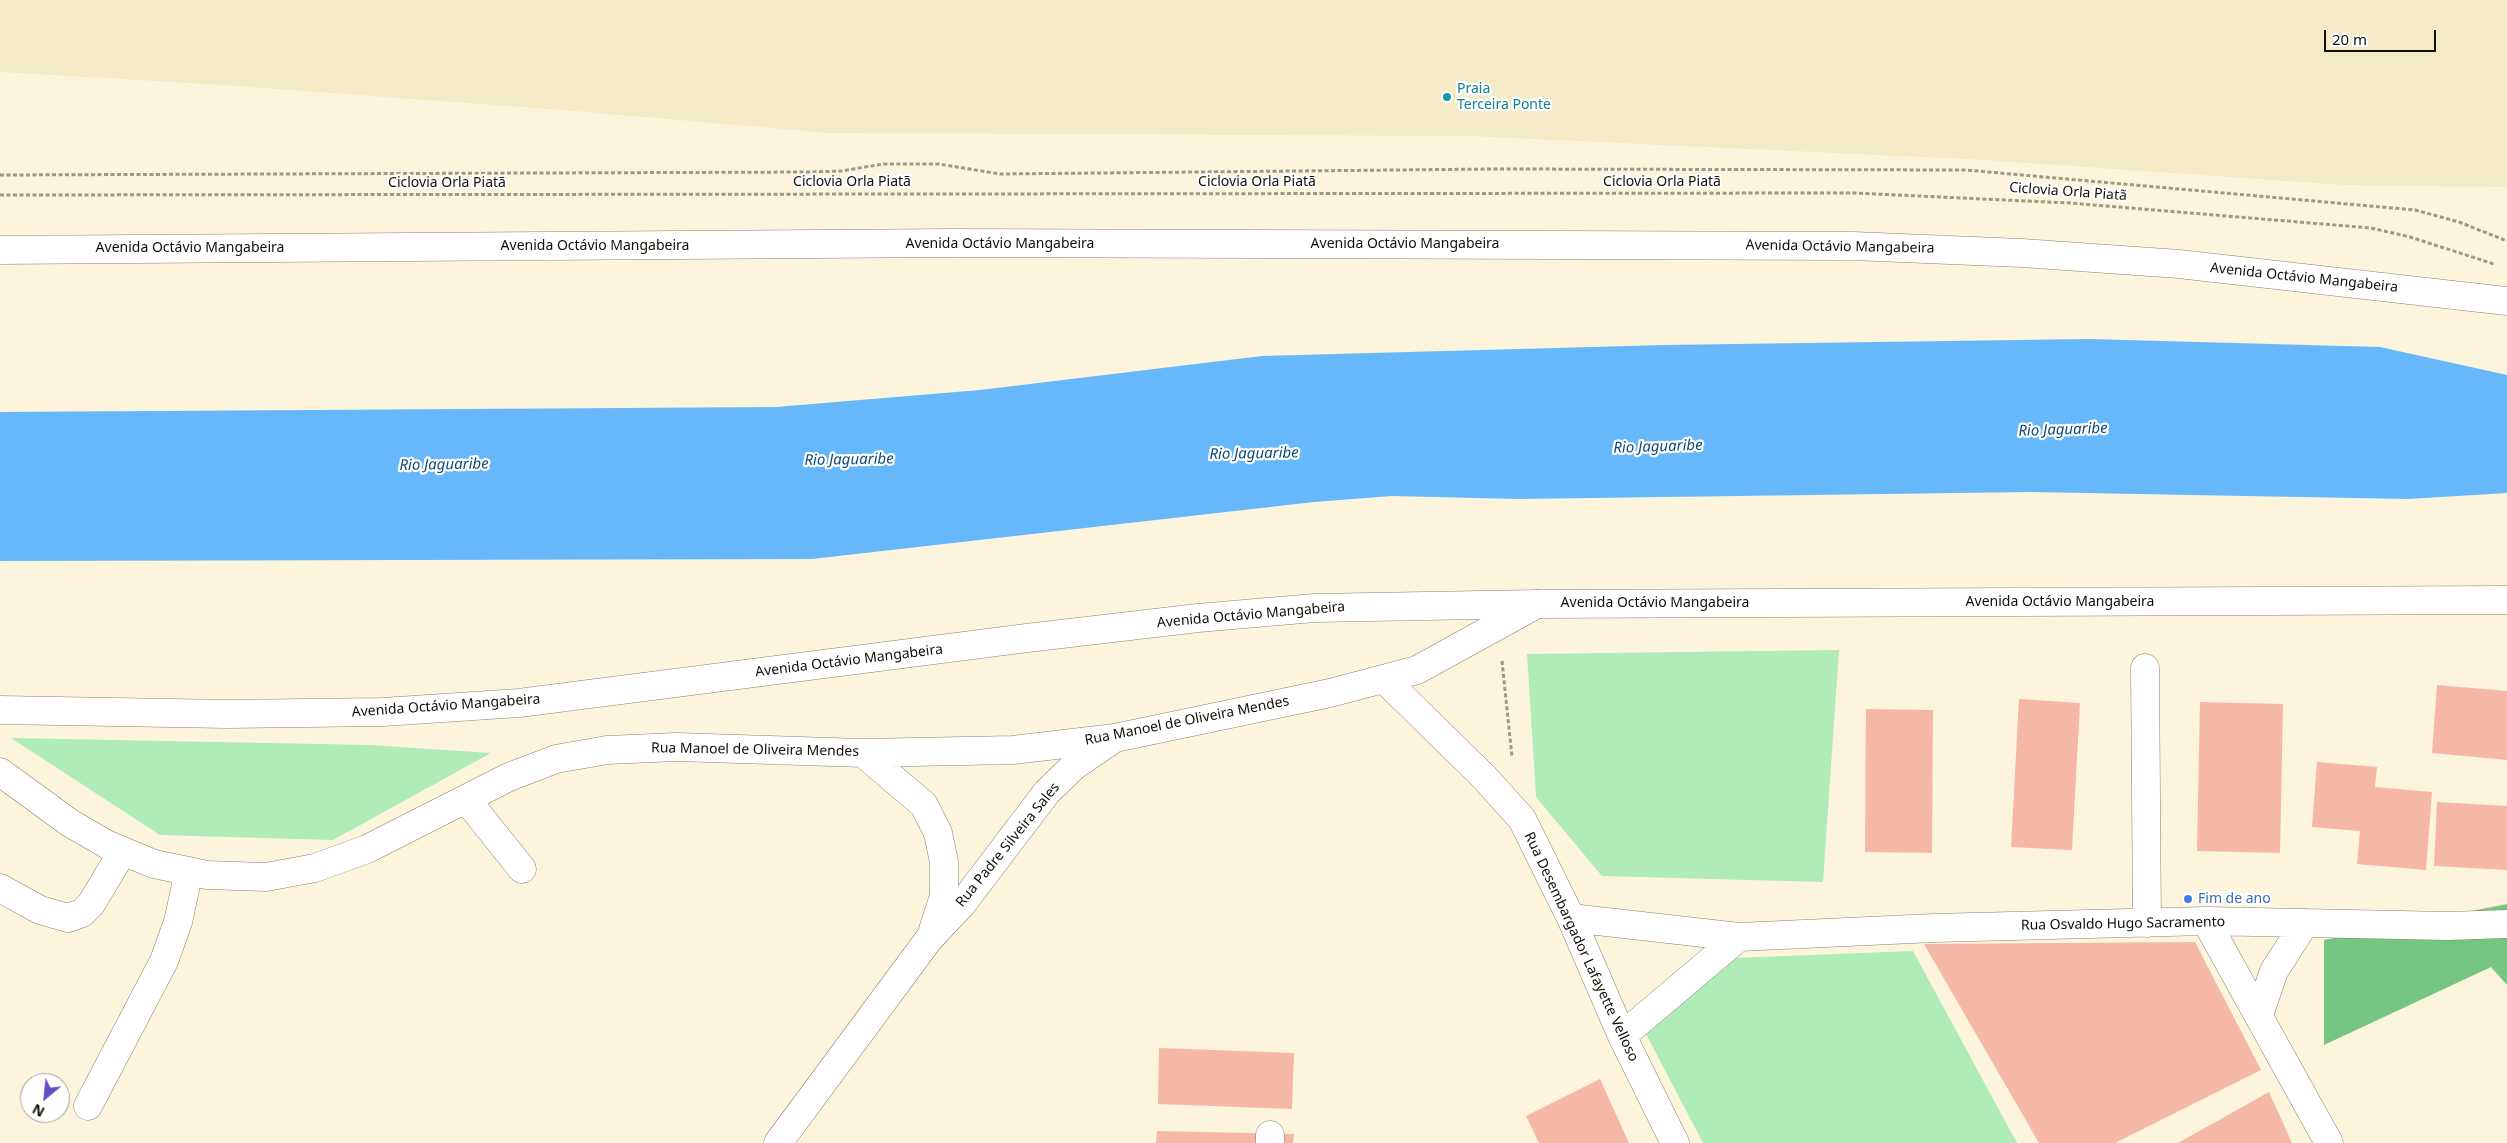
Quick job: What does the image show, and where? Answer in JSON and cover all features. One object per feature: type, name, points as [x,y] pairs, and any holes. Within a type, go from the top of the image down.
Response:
[{"type":"main road","name":"Avenida Octávio Mangabeira","points":[[0,250],[944,243],[1853,246],[2022,253],[2179,264],[2507,301]]},
{"type":"main road","name":"Avenida Octávio Mangabeira","points":[[0,710],[256,714],[383,712],[518,703],[1198,618],[1314,608],[1537,604],[2507,600]]},
{"type":"main road","name":"Rua Manoel de Oliveira Mendes","points":[[0,772],[70,823],[108,845],[154,864],[207,875],[266,877],[315,868],[367,849],[509,778],[556,759],[607,750],[676,746],[863,753],[1013,750],[1115,738],[1330,693],[1417,670],[1537,604]]},
{"type":"main road","points":[[2145,668],[2146,923]]},
{"type":"main road","name":"Rua Desembargador Lafayette Velloso","points":[[1384,679],[1484,777],[1522,819],[1571,918],[1622,1036],[1675,1143]]},
{"type":"main road","name":"Rua Padre Silveira Sales","points":[[778,1143],[929,939],[962,904],[1047,792],[1074,766],[1115,738]]},
{"type":"main road","name":"Rua Padre Silveira Sales","points":[[863,753],[924,805],[938,832],[944,862],[944,896],[929,939]]},
{"type":"main road","points":[[466,799],[522,869]]},
{"type":"main road","points":[[0,888],[40,910],[68,918],[82,913],[91,904],[123,851]]},
{"type":"main road","points":[[88,1106],[164,961],[178,922],[189,871]]},
{"type":"main road","name":"Rua Osvaldo Hugo Sacramento","points":[[1571,918],[1739,937],[1934,928],[2206,921],[2448,926],[2507,924]]},
{"type":"main road","points":[[2206,921],[2329,1143]]},
{"type":"main road","points":[[2259,1015],[2274,971],[2305,923]]},
{"type":"main road","points":[[1622,1036],[1739,937]]},
{"type":"path","points":[[0,175],[810,172],[842,171],[883,164],[939,164],[1000,174],[1493,169],[1966,170],[2415,210],[2459,222],[2507,240]]},
{"type":"path","name":"Ciclovia Orla Piatã","points":[[0,195],[1854,193],[2070,203],[2371,228],[2410,237],[2497,264]]},
{"type":"path","points":[[1498,626],[1513,760]]},
{"type":"green space","points":[[1839,650],[1823,882],[1602,876],[1536,797],[1527,654]]},
{"type":"green space","points":[[11,738],[369,745],[491,753],[333,840],[160,835]]},
{"type":"green space","points":[[2507,904],[2507,985],[2491,967],[2324,1045],[2324,940]]},
{"type":"green space","points":[[1913,951],[2017,1143],[1703,1143],[1646,1034],[1734,958]]},
{"type":"sand","name":"Praia Terceira Ponte","points":[[0,0],[2507,0],[2507,187],[2344,185],[1986,160],[1469,136],[829,133],[563,110],[209,84],[0,72]]},
{"type":"water","name":"Rio Jaguaribe","points":[[2089,339],[2380,347],[2507,375],[2507,493],[2408,499],[2030,492],[1518,499],[1392,496],[1314,502],[812,559],[0,561],[0,412],[776,407],[980,390],[1262,356],[1665,345]]},
{"type":"building","points":[[2437,685],[2507,691],[2507,760],[2432,753]]},
{"type":"building","points":[[2019,699],[2080,703],[2072,850],[2011,847]]},
{"type":"building","points":[[2200,702],[2283,704],[2280,853],[2197,851]]},
{"type":"building","points":[[1866,709],[1933,710],[1932,853],[1865,852]]},
{"type":"building","points":[[2317,762],[2377,767],[2375,787],[2432,792],[2426,870],[2357,864],[2360,831],[2312,827]]},
{"type":"building","points":[[2437,802],[2507,806],[2507,870],[2434,866]]},
{"type":"building","points":[[2195,942],[2261,1070],[2115,1143],[2039,1143],[1924,944]]},
{"type":"building","points":[[1159,1048],[1294,1053],[1292,1109],[1158,1104]]},
{"type":"building","points":[[1600,1079],[1629,1143],[1539,1143],[1526,1116]]},
{"type":"building","points":[[2269,1092],[2292,1143],[2178,1143]]},
{"type":"building","points":[[1157,1131],[1294,1134],[1293,1143],[1156,1143]]},
{"type":"place","name":"Praia Terceira Ponte","points":[[1447,97]]},
{"type":"place","name":"Fim de ano","points":[[2188,899]]}]
